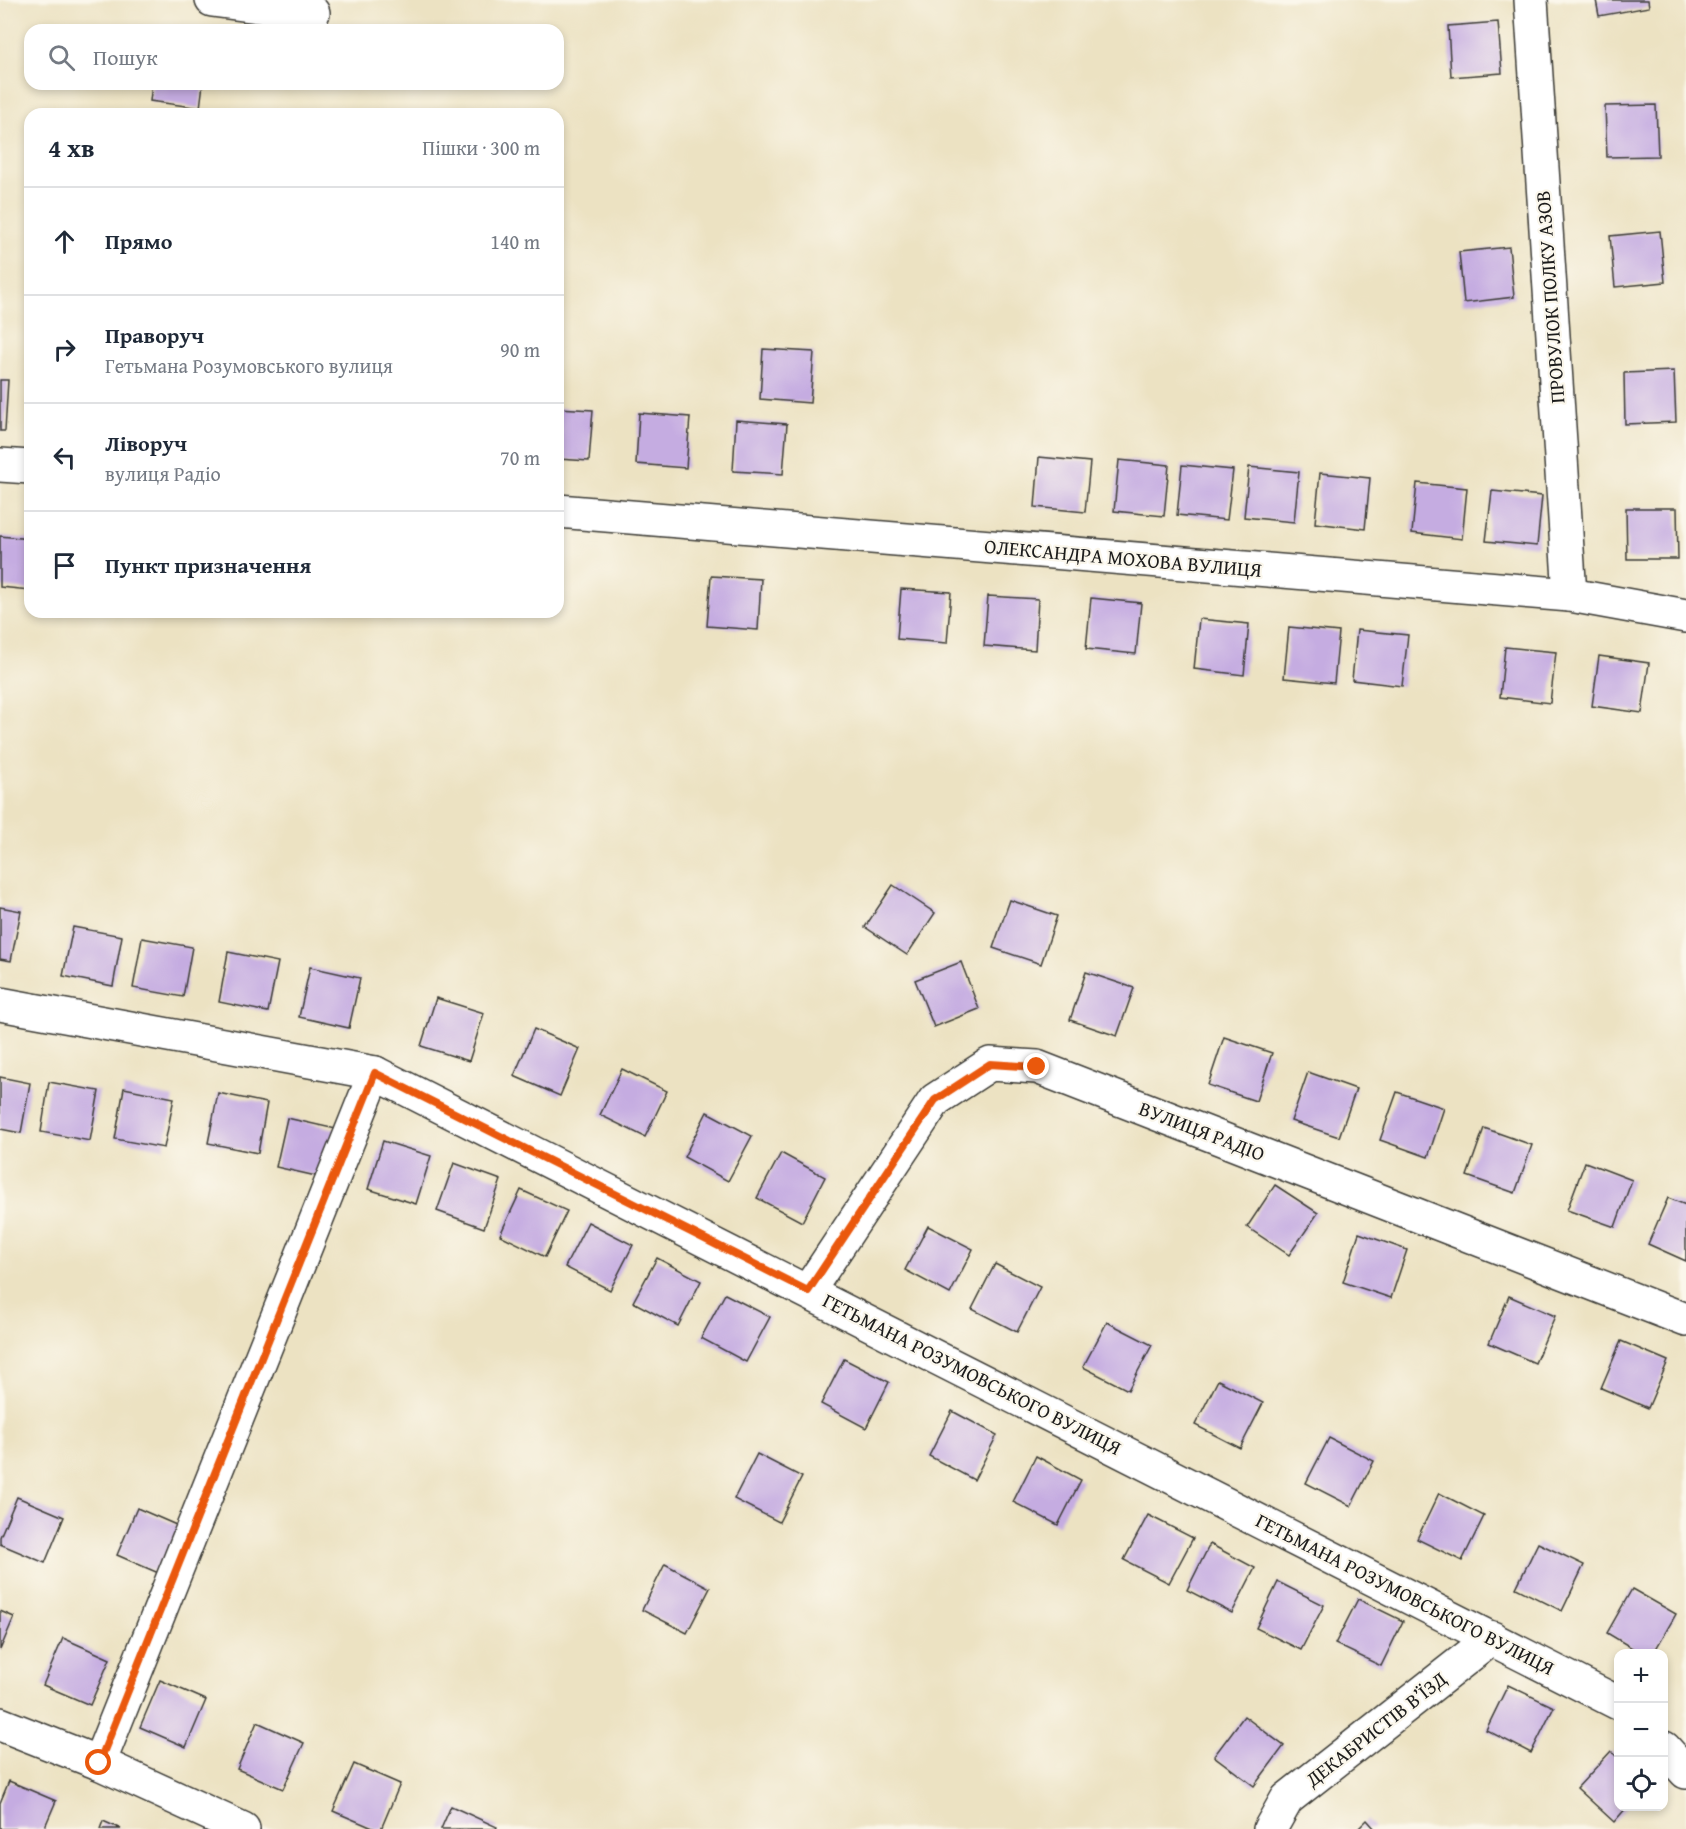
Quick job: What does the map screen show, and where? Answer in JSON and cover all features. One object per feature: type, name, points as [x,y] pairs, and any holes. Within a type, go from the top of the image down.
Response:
[{"type":"street","points":[[212,0],[313,13]]},
{"type":"street","name":"ПРОВУЛОК ПОЛКУ АЗОВ","points":[[1531,0],[1570,595]]},
{"type":"street","points":[[0,465],[24,467]]},
{"type":"street","name":"ОЛЕКСАНДРА МОХОВА ВУЛИЦЯ","points":[[564,511],[1570,595],[1686,616]]},
{"type":"street","name":"ГЕТЬМАНА РОЗУМОВСЬКОГО ВУЛИЦЯ","points":[[0,1004],[375,1073],[1614,1701]]},
{"type":"street","name":"ВУЛИЦЯ РАДІО","points":[[808,1291],[935,1100],[990,1064],[1037,1067],[1686,1320]]},
{"type":"street","points":[[99,1763],[375,1073]]},
{"type":"street","name":"ДЕКАБРИСТІВ В’ЇЗД","points":[[1270,1829],[1287,1799],[1492,1638]]},
{"type":"street","points":[[0,1724],[99,1763],[243,1829]]},
{"type":"street","points":[[1668,1752],[1686,1772]]},
{"type":"building","points":[[1596,0],[1648,0],[1649,7],[1599,16]]},
{"type":"building","points":[[1498,22],[1502,73],[1451,77],[1448,26]]},
{"type":"building","points":[[151,90],[202,90],[200,108],[150,101]]},
{"type":"building","points":[[1656,105],[1658,156],[1607,157],[1605,106]]},
{"type":"building","points":[[1660,231],[1665,282],[1615,287],[1610,236]]},
{"type":"building","points":[[1509,247],[1514,297],[1464,303],[1459,252]]},
{"type":"building","points":[[763,349],[814,352],[810,403],[760,399]]},
{"type":"building","points":[[1674,371],[1676,422],[1625,424],[1624,373]]},
{"type":"building","points":[[0,380],[8,380],[5,431],[0,431]]},
{"type":"building","points":[[564,408],[593,410],[589,461],[564,459]]},
{"type":"building","points":[[639,413],[690,417],[686,468],[636,464]]},
{"type":"building","points":[[736,420],[787,424],[783,474],[733,471]]},
{"type":"building","points":[[1039,457],[1090,462],[1085,512],[1035,507]]},
{"type":"building","points":[[1119,460],[1169,465],[1164,516],[1114,511]]},
{"type":"building","points":[[1182,465],[1233,470],[1227,520],[1177,515]]},
{"type":"building","points":[[1249,467],[1299,472],[1294,522],[1244,517]]},
{"type":"building","points":[[1320,473],[1370,478],[1365,529],[1315,523]]},
{"type":"building","points":[[1417,483],[1467,488],[1462,539],[1412,533]]},
{"type":"building","points":[[1492,491],[1542,496],[1537,546],[1486,541]]},
{"type":"building","points":[[1626,508],[1677,508],[1678,559],[1627,559]]},
{"type":"building","points":[[0,536],[24,538],[24,589],[0,587]]},
{"type":"building","points":[[711,576],[761,579],[758,630],[707,626]]},
{"type":"building","points":[[901,589],[951,592],[947,643],[897,639]]},
{"type":"building","points":[[988,596],[1038,599],[1035,650],[984,646]]},
{"type":"building","points":[[1091,598],[1141,603],[1136,654],[1086,649]]},
{"type":"building","points":[[1199,619],[1249,624],[1244,675],[1194,669]]},
{"type":"building","points":[[1289,627],[1339,632],[1334,683],[1284,678]]},
{"type":"building","points":[[1357,630],[1408,635],[1402,686],[1352,680]]},
{"type":"building","points":[[1505,647],[1556,652],[1550,703],[1500,697]]},
{"type":"building","points":[[1599,656],[1649,663],[1642,713],[1592,706]]},
{"type":"building","points":[[893,885],[935,913],[907,955],[865,927]]},
{"type":"building","points":[[1010,900],[1057,916],[1041,964],[993,948]]},
{"type":"building","points":[[0,907],[21,911],[11,961],[0,959]]},
{"type":"building","points":[[73,927],[122,936],[113,986],[63,976]]},
{"type":"building","points":[[142,938],[192,947],[183,997],[133,988]]},
{"type":"building","points":[[228,952],[278,962],[268,1012],[219,1002]]},
{"type":"building","points":[[961,962],[979,1009],[934,1027],[915,980]]},
{"type":"building","points":[[310,967],[360,978],[349,1028],[299,1017]]},
{"type":"building","points":[[1086,972],[1134,988],[1117,1036],[1070,1020]]},
{"type":"building","points":[[436,998],[484,1013],[469,1061],[421,1046]]},
{"type":"building","points":[[534,1029],[580,1049],[560,1096],[514,1076]]},
{"type":"building","points":[[1224,1037],[1272,1053],[1256,1101],[1208,1085]]},
{"type":"building","points":[[622,1069],[667,1091],[645,1137],[600,1115]]},
{"type":"building","points":[[1308,1072],[1356,1089],[1339,1137],[1291,1121]]},
{"type":"building","points":[[0,1077],[30,1083],[21,1133],[0,1129]]},
{"type":"building","points":[[49,1082],[99,1091],[90,1141],[41,1132]]},
{"type":"building","points":[[124,1088],[174,1098],[164,1148],[115,1139]]},
{"type":"building","points":[[1397,1092],[1444,1108],[1428,1157],[1380,1140]]},
{"type":"building","points":[[218,1093],[267,1103],[258,1153],[208,1143]]},
{"type":"building","points":[[707,1112],[752,1136],[728,1181],[684,1157]]},
{"type":"building","points":[[287,1118],[336,1129],[325,1178],[276,1167]]},
{"type":"building","points":[[1484,1128],[1532,1145],[1515,1193],[1467,1176]]},
{"type":"building","points":[[383,1141],[431,1156],[416,1204],[368,1189]]},
{"type":"building","points":[[781,1153],[825,1177],[802,1222],[757,1198]]},
{"type":"building","points":[[1585,1162],[1632,1180],[1615,1227],[1567,1210]]},
{"type":"building","points":[[454,1163],[501,1180],[484,1228],[437,1211]]},
{"type":"building","points":[[1275,1185],[1318,1213],[1289,1255],[1247,1227]]},
{"type":"building","points":[[521,1190],[567,1211],[545,1257],[500,1235]]},
{"type":"building","points":[[1668,1198],[1686,1205],[1686,1261],[1648,1244]]},
{"type":"building","points":[[588,1222],[633,1245],[610,1290],[565,1267]]},
{"type":"building","points":[[928,1226],[973,1249],[950,1294],[905,1270]]},
{"type":"building","points":[[1359,1233],[1407,1250],[1391,1298],[1343,1282]]},
{"type":"building","points":[[657,1258],[701,1281],[678,1326],[633,1302]]},
{"type":"building","points":[[995,1264],[1040,1287],[1017,1332],[972,1309]]},
{"type":"building","points":[[725,1294],[770,1317],[746,1362],[701,1338]]},
{"type":"building","points":[[1509,1296],[1555,1316],[1535,1363],[1489,1343]]},
{"type":"building","points":[[1107,1322],[1152,1345],[1128,1390],[1083,1367]]},
{"type":"building","points":[[1621,1341],[1668,1361],[1648,1408],[1601,1388]]},
{"type":"building","points":[[844,1359],[889,1382],[866,1428],[821,1404]]},
{"type":"building","points":[[1218,1380],[1263,1403],[1240,1448],[1195,1425]]},
{"type":"building","points":[[952,1411],[997,1435],[974,1480],[929,1456]]},
{"type":"building","points":[[1329,1438],[1374,1461],[1351,1506],[1306,1483]]},
{"type":"building","points":[[757,1454],[802,1477],[779,1522],[734,1499]]},
{"type":"building","points":[[1036,1456],[1081,1480],[1058,1525],[1013,1502]]},
{"type":"building","points":[[1439,1493],[1484,1516],[1462,1561],[1417,1539]]},
{"type":"building","points":[[17,1497],[64,1517],[45,1563],[0,1544],[0,1537]]},
{"type":"building","points":[[137,1508],[183,1528],[163,1575],[117,1555]]},
{"type":"building","points":[[1148,1515],[1193,1538],[1169,1583],[1124,1560]]},
{"type":"building","points":[[1538,1543],[1584,1565],[1562,1611],[1516,1588]]},
{"type":"building","points":[[1210,1544],[1255,1568],[1232,1613],[1187,1590]]},
{"type":"building","points":[[665,1564],[710,1588],[687,1633],[642,1610]]},
{"type":"building","points":[[1278,1582],[1324,1605],[1301,1650],[1256,1628]]},
{"type":"building","points":[[1632,1589],[1676,1614],[1656,1649],[1634,1649],[1607,1633]]},
{"type":"building","points":[[1358,1599],[1403,1621],[1381,1666],[1335,1644]]},
{"type":"building","points":[[0,1611],[14,1617],[0,1650]]},
{"type":"building","points":[[63,1638],[110,1659],[90,1705],[43,1685]]},
{"type":"building","points":[[160,1680],[206,1700],[186,1747],[140,1727]]},
{"type":"building","points":[[1508,1685],[1554,1707],[1531,1753],[1486,1730]]},
{"type":"building","points":[[1244,1716],[1284,1746],[1254,1786],[1214,1756]]},
{"type":"building","points":[[257,1722],[304,1743],[283,1789],[237,1769]]},
{"type":"building","points":[[1611,1751],[1614,1754],[1614,1811],[1624,1811],[1614,1822],[1577,1788]]},
{"type":"building","points":[[354,1764],[400,1784],[381,1829],[375,1829],[333,1811]]},
{"type":"building","points":[[9,1781],[56,1801],[44,1829],[0,1829],[0,1803]]},
{"type":"building","points":[[451,1806],[497,1827],[496,1829],[441,1829]]},
{"type":"building","points":[[1367,1820],[1375,1829],[1358,1829]]},
{"type":"building","points":[[103,1821],[121,1829],[100,1829]]},
{"type":"route","points":[[99,1763],[375,1073],[808,1291],[935,1100],[990,1064],[1037,1067]]}]
